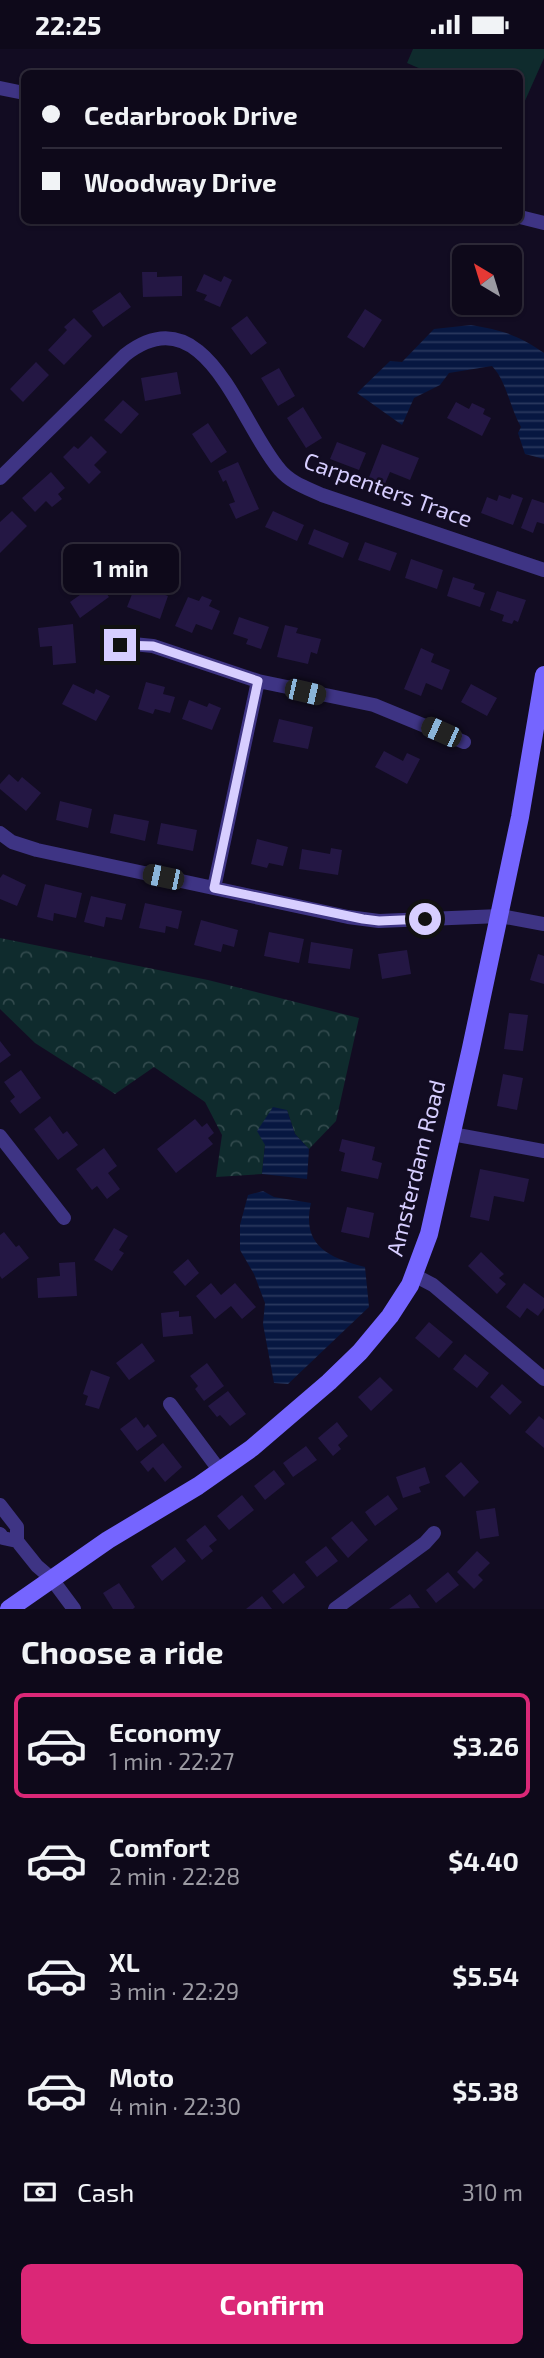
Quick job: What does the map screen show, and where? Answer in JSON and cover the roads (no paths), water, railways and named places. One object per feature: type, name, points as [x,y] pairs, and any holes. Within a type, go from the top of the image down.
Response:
[{"type":"main road","name":"Amsterdam Road","points":[[9,1609],[51,1578],[252,1448],[360,1352],[390,1316],[414,1275],[429,1234],[500,916],[544,675]]},
{"type":"street","points":[[0,88],[21,92]]},
{"type":"street","points":[[523,218],[544,223]]},
{"type":"street","name":"Carpenters Trace","points":[[0,478],[125,355],[149,341],[175,339],[191,344],[209,359],[277,466],[292,481],[322,495],[544,570]]},
{"type":"street","points":[[120,645],[153,646],[258,681],[374,705],[464,742]]},
{"type":"street","points":[[214,888],[258,681]]},
{"type":"street","points":[[0,833],[12,842],[37,850],[379,921],[500,916],[544,924]]},
{"type":"street","points":[[452,1134],[544,1151]]},
{"type":"street","points":[[0,1136],[64,1218]]},
{"type":"street","points":[[414,1275],[433,1285],[544,1378]]},
{"type":"street","points":[[170,1404],[220,1471]]},
{"type":"street","points":[[0,1505],[17,1527],[17,1541],[37,1566],[51,1578],[74,1609]]},
{"type":"street","points":[[0,1534],[3,1538],[17,1541]]},
{"type":"street","points":[[335,1609],[434,1534]]},
{"type":"water","points":[[471,325],[509,334],[544,353],[544,459],[525,454],[518,433],[521,427],[501,380],[492,366],[449,373],[440,385],[414,398],[402,425],[357,393],[390,361],[402,362],[434,329]]},
{"type":"water","points":[[273,1107],[287,1110],[295,1134],[309,1149],[307,1179],[262,1174],[265,1145],[257,1131]]},
{"type":"water","points":[[263,1191],[274,1197],[311,1203],[309,1218],[314,1240],[330,1254],[365,1267],[369,1307],[288,1384],[274,1383],[263,1324],[265,1303],[254,1274],[240,1250],[240,1225],[248,1195]]}]
